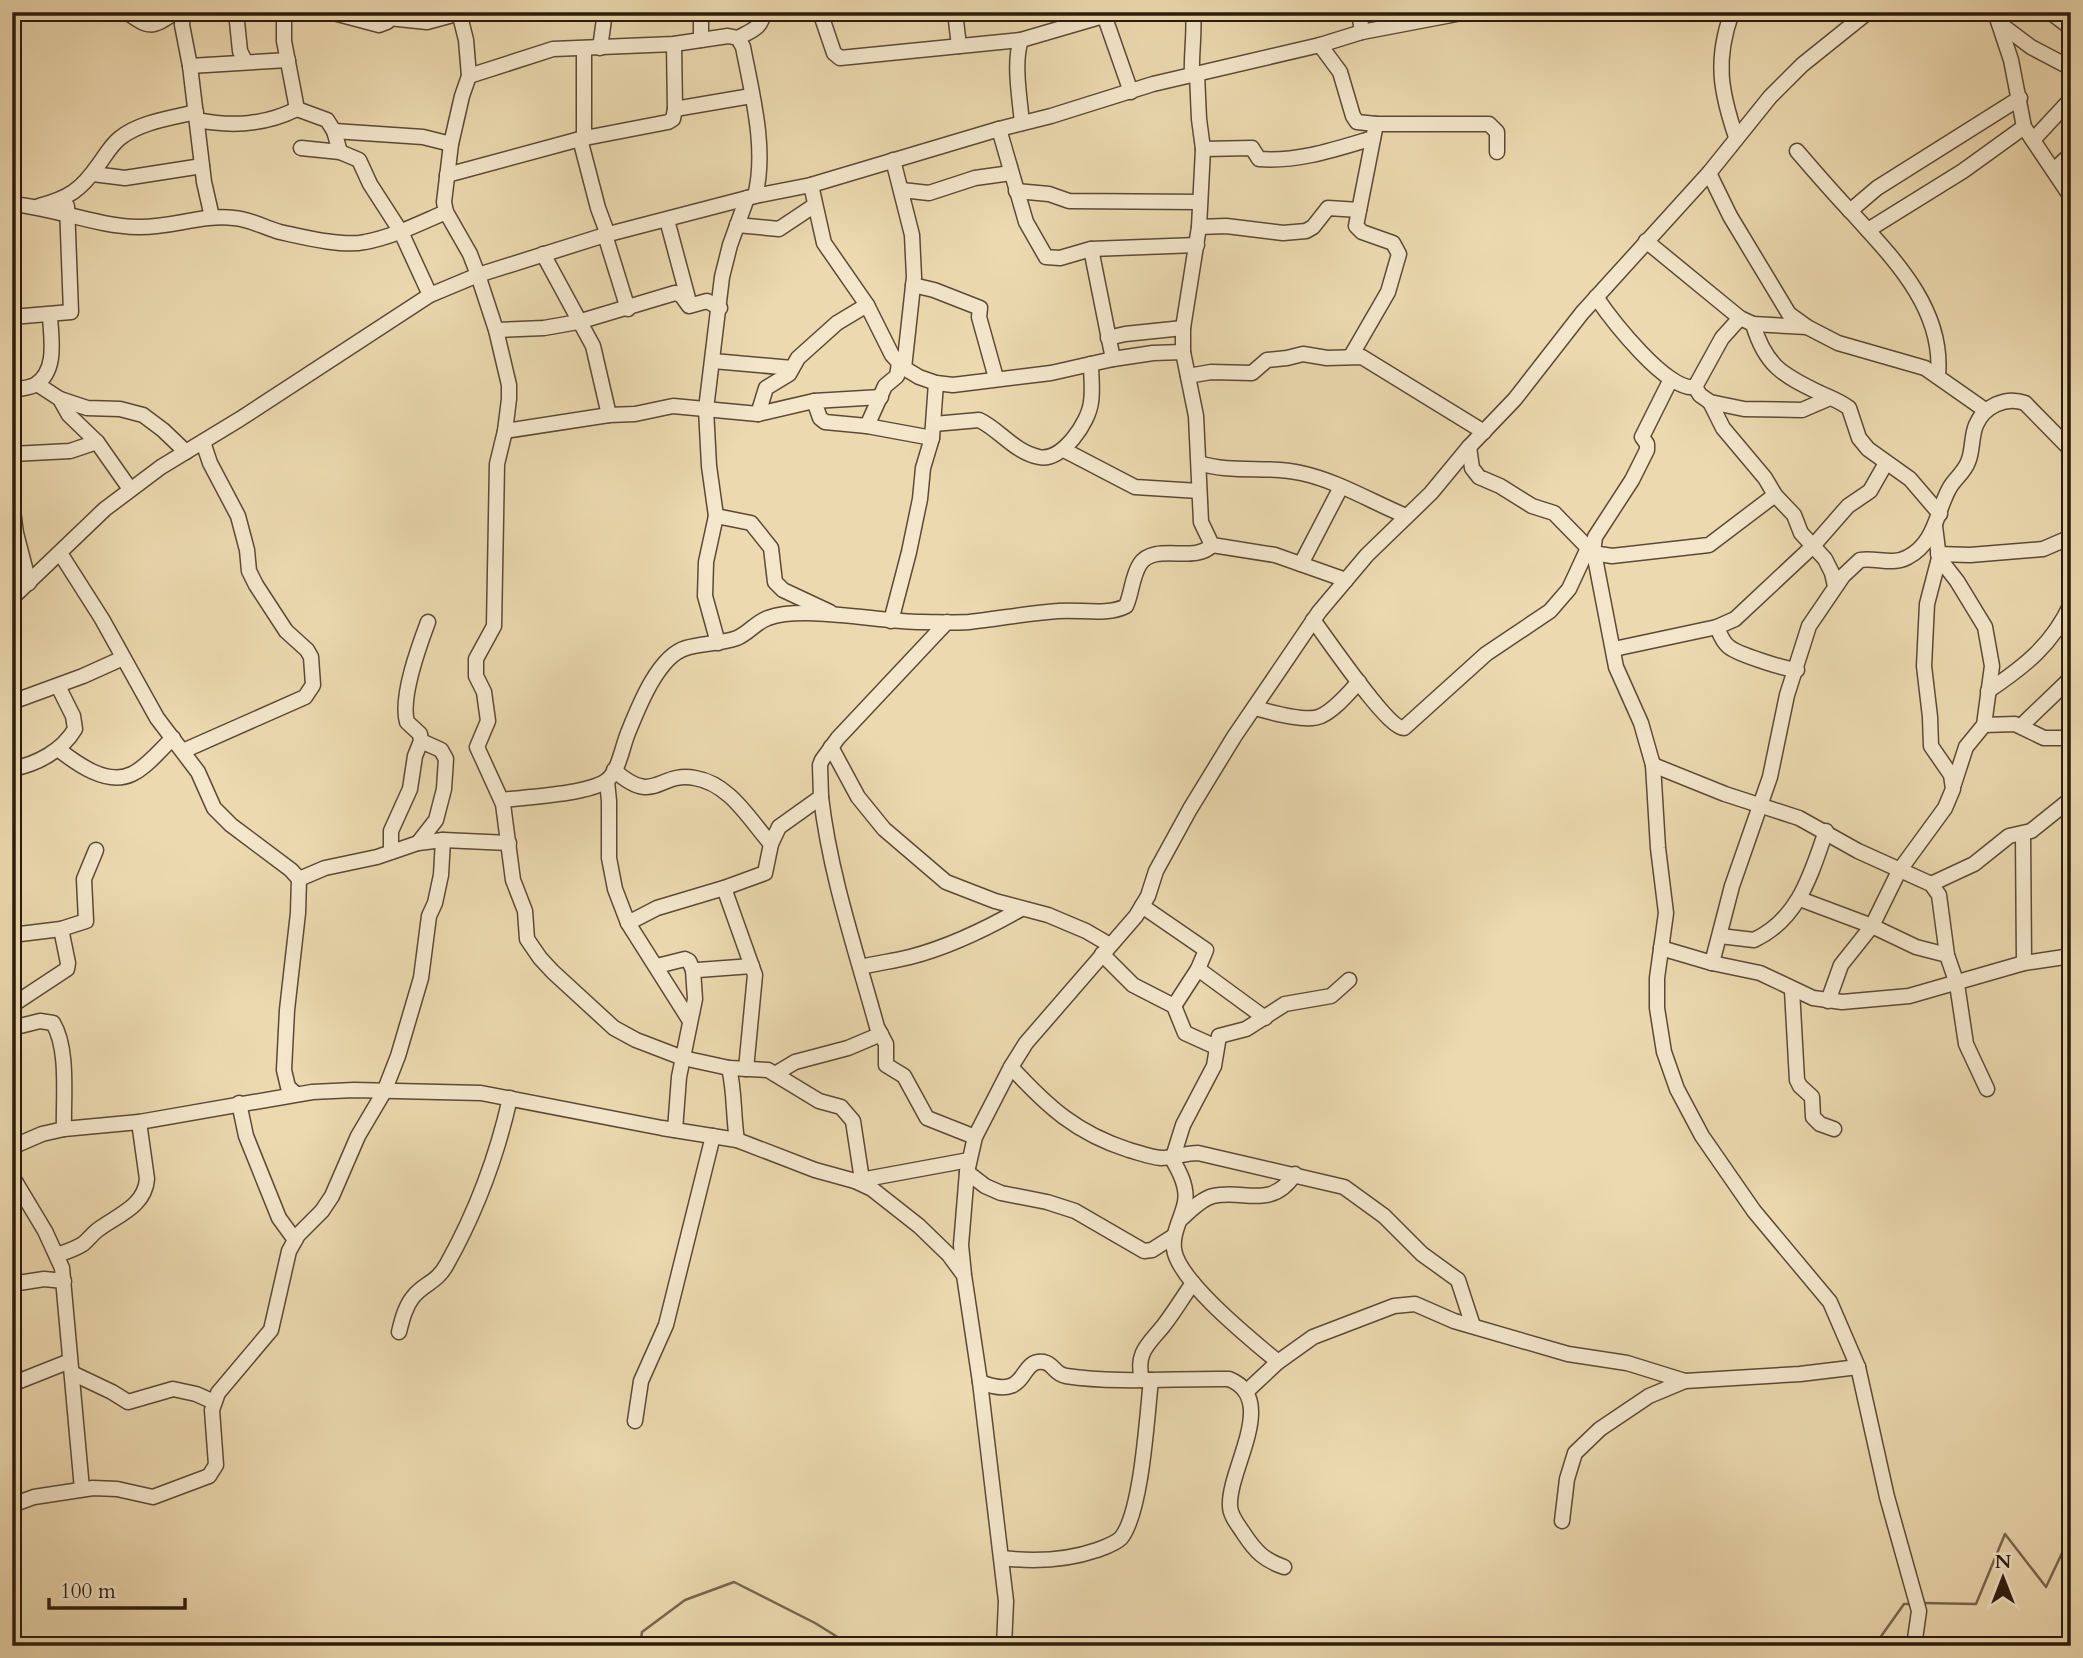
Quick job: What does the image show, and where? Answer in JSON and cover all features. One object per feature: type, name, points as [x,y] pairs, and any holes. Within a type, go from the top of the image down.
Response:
[{"type":"street","points":[[126,12],[142,23],[155,26],[176,12]]},
{"type":"street","points":[[183,12],[182,25],[212,217]]},
{"type":"street","points":[[236,12],[240,51],[245,61]]},
{"type":"street","points":[[284,12],[288,60],[297,109]]},
{"type":"street","points":[[330,12],[379,25],[385,25],[389,15],[427,22],[460,13],[467,40],[469,76],[451,144],[446,212],[470,254],[478,275],[496,330],[509,385],[505,431],[498,457],[496,480],[494,622],[492,632],[477,656],[476,672],[484,692],[488,718],[477,747],[502,800],[513,880],[525,911],[525,931],[540,958],[614,1028],[646,1045],[683,1058],[729,1068],[768,1070],[811,1096],[841,1107],[853,1121],[859,1181]]},
{"type":"street","points":[[600,48],[605,12]]},
{"type":"street","points":[[701,12],[701,40]]},
{"type":"street","points":[[469,76],[553,49],[674,44],[728,36],[738,38],[760,25],[763,12]]},
{"type":"street","points":[[820,12],[834,53],[840,58],[1021,40],[1108,14],[1131,92]]},
{"type":"street","points":[[955,12],[959,46]]},
{"type":"street","points":[[1193,12],[1195,31],[1191,55],[1203,149],[1199,227],[1183,328],[1183,352],[1196,416],[1200,522],[1213,545]]},
{"type":"street","points":[[1359,12],[1362,32]]},
{"type":"street","points":[[12,598],[105,509],[130,489],[430,295],[478,275],[606,235],[751,197],[811,185],[1194,74],[1434,15],[1467,12]]},
{"type":"street","points":[[1732,12],[1721,52],[1720,76],[1736,136]]},
{"type":"street","points":[[1004,1646],[1006,1601],[1002,1558],[961,1245],[968,1166],[975,1137],[1011,1067],[1039,1027],[1136,916],[1156,871],[1190,809],[1234,737],[1313,620],[1346,580],[1431,493],[1469,447],[1515,399],[1596,298],[1709,173],[1736,136],[1770,97],[1802,65],[1868,12]]},
{"type":"street","points":[[2050,12],[2071,28]]},
{"type":"street","points":[[1996,17],[2031,47],[2071,68]]},
{"type":"street","points":[[1996,17],[2011,60],[2029,133],[2071,197]]},
{"type":"street","points":[[718,643],[705,596],[706,562],[716,516],[709,466],[706,409],[724,269],[737,225],[751,197],[761,165],[743,47],[738,38]]},
{"type":"street","points":[[1021,40],[1018,56],[1022,123]]},
{"type":"street","points":[[447,175],[582,139],[668,122],[673,119],[675,109],[674,44]]},
{"type":"street","points":[[1320,45],[1340,72],[1355,119],[1375,131]]},
{"type":"street","points":[[584,49],[582,139],[598,208],[628,309]]},
{"type":"street","points":[[190,66],[288,60]]},
{"type":"street","points":[[675,109],[751,96]]},
{"type":"street","points":[[1850,211],[1877,188],[2020,98]]},
{"type":"street","points":[[1868,230],[2029,133],[2071,99]]},
{"type":"street","points":[[37,207],[68,198],[93,174],[118,139],[161,120],[197,116],[234,125],[265,122],[297,109],[322,117],[334,131],[340,152]]},
{"type":"street","points":[[1203,149],[1252,148],[1259,159],[1314,156],[1375,131],[1489,124],[1497,132],[1497,152]]},
{"type":"street","points":[[999,129],[1026,222],[1046,257],[1057,258],[1091,249],[1197,245]]},
{"type":"street","points":[[334,131],[423,137],[451,144]]},
{"type":"street","points":[[1351,356],[1388,292],[1399,254],[1393,243],[1359,230],[1356,223],[1375,131]]},
{"type":"street","points":[[301,148],[340,152],[359,160],[370,184],[401,232],[430,295]]},
{"type":"street","points":[[1797,151],[1904,271],[1931,320],[1939,352],[1938,375]]},
{"type":"street","points":[[2054,170],[2071,154]]},
{"type":"street","points":[[867,425],[886,384],[897,376],[902,365],[913,285],[912,235],[893,160]]},
{"type":"street","points":[[93,174],[125,178],[202,166]]},
{"type":"street","points":[[902,190],[929,193],[975,177],[1010,173]]},
{"type":"street","points":[[1709,173],[1730,216],[1789,314],[1838,343],[1925,368],[1985,410]]},
{"type":"street","points":[[811,185],[824,243],[867,304],[892,355],[902,365],[936,383],[953,385],[1051,373],[1113,359],[1183,352]]},
{"type":"street","points":[[1016,191],[1049,194],[1069,201],[1170,204],[1200,202]]},
{"type":"street","points":[[12,317],[68,314],[72,308],[68,264],[68,198]]},
{"type":"street","points":[[12,204],[67,213],[93,223],[141,228],[212,217],[237,218],[269,229],[338,242],[363,243],[401,232],[446,212]]},
{"type":"street","points":[[737,225],[779,229],[815,205]]},
{"type":"street","points":[[1199,227],[1226,226],[1283,233],[1306,231],[1313,227],[1328,208],[1359,210]]},
{"type":"street","points":[[667,220],[691,306]]},
{"type":"street","points":[[1646,241],[1747,321],[1766,358],[1798,382],[1849,408],[1859,438],[1919,488],[1938,520],[1938,556],[1927,604],[1924,666],[1931,747],[1947,768],[1954,784]]},
{"type":"street","points":[[1091,249],[1113,359]]},
{"type":"street","points":[[543,254],[596,354],[610,415]]},
{"type":"street","points":[[913,285],[980,308],[979,317],[996,379]]},
{"type":"street","points":[[496,330],[544,328],[578,322],[674,293],[681,295],[691,306]]},
{"type":"street","points":[[1596,298],[1620,332],[1671,379],[1683,387],[1695,387]]},
{"type":"street","points":[[691,306],[707,301],[720,308]]},
{"type":"street","points":[[758,414],[766,388],[789,374],[800,355],[837,323],[867,304]]},
{"type":"street","points":[[12,390],[37,384],[46,372],[52,358],[50,316]]},
{"type":"street","points":[[1695,387],[1722,338],[1747,321],[1807,327]]},
{"type":"street","points":[[1108,338],[1183,328]]},
{"type":"street","points":[[1188,376],[1211,372],[1252,373],[1267,360],[1303,354],[1327,358],[1362,357],[1484,432]]},
{"type":"street","points":[[713,361],[792,368]]},
{"type":"street","points":[[814,401],[823,422],[933,431],[979,420],[1008,442],[1041,458],[1064,450],[1087,417],[1091,404],[1091,364]]},
{"type":"street","points":[[1313,620],[1396,726],[1401,729],[1407,727],[1486,654],[1550,611],[1569,589],[1595,537],[1632,480],[1647,450],[1647,444],[1642,438],[1671,379]]},
{"type":"street","points":[[891,621],[909,552],[920,499],[923,468],[933,431],[936,383]]},
{"type":"street","points":[[37,384],[60,399],[87,408],[120,410],[143,415],[186,452]]},
{"type":"street","points":[[1695,387],[1700,395],[1710,402],[1744,410],[1792,412],[1830,398]]},
{"type":"street","points":[[505,431],[610,415],[635,414],[673,406],[758,414],[814,401],[881,397]]},
{"type":"street","points":[[60,399],[69,415],[97,442],[130,489]]},
{"type":"street","points":[[1710,402],[1723,428],[1794,515],[1801,533],[1829,565],[1835,586]]},
{"type":"street","points":[[1712,963],[1731,886],[1770,777],[1787,695],[1809,626],[1835,586],[1854,563],[1860,560],[1897,561],[1907,558],[1926,541],[1938,520],[1948,489],[1968,462],[1976,425],[1985,410],[1997,403],[2025,403],[2071,450]]},
{"type":"street","points":[[12,454],[70,451],[97,442]]},
{"type":"street","points":[[183,751],[305,697],[313,685],[312,657],[307,649],[286,631],[248,571],[247,550],[237,516],[210,463],[203,442]]},
{"type":"street","points":[[1469,447],[1472,468],[1479,477],[1500,486],[1532,506],[1554,513],[1590,551],[1616,667],[1641,723],[1653,765],[1658,848],[1666,913],[1657,978],[1657,1008],[1664,1052],[1677,1089],[1702,1136],[1754,1211],[1830,1302],[1858,1367],[1887,1497],[1918,1604],[1914,1646]]},
{"type":"street","points":[[1064,450],[1135,486],[1199,491]]},
{"type":"street","points":[[1199,463],[1236,469],[1291,471],[1317,477],[1406,516]]},
{"type":"street","points":[[1614,649],[1717,627],[1735,619],[1813,546],[1841,513],[1870,491],[1886,463]]},
{"type":"street","points":[[1301,564],[1341,486]]},
{"type":"street","points":[[1590,551],[1612,556],[1709,545],[1775,495]]},
{"type":"street","points":[[12,503],[14,532],[29,583]]},
{"type":"street","points":[[716,516],[751,523],[771,548],[775,582],[783,590],[838,616]]},
{"type":"street","points":[[1938,556],[2043,549],[2071,537]]},
{"type":"street","points":[[690,1021],[628,923],[615,889],[608,858],[610,775],[635,716],[661,667],[674,653],[685,648],[740,637],[759,622],[771,617],[811,614],[891,621],[966,622],[1054,611],[1120,609],[1128,603],[1140,564],[1148,557],[1201,552],[1213,545],[1275,555],[1346,580]]},
{"type":"street","points":[[60,553],[102,619],[157,718],[201,776],[214,808],[226,821],[299,879],[284,1070],[288,1087],[296,1094]]},
{"type":"street","points":[[1828,1001],[1840,965],[1872,926],[1899,871],[1945,808],[1966,747],[1984,725],[1992,666],[1985,626],[1938,556]]},
{"type":"street","points":[[1988,691],[2020,669],[2049,643],[2071,604]]},
{"type":"street","points":[[391,852],[391,831],[410,789],[414,760],[421,741],[418,732],[407,722],[406,704],[415,656],[428,622]]},
{"type":"street","points":[[947,622],[820,762],[821,797],[825,834],[861,967],[886,1044],[886,1065],[904,1076],[926,1118],[975,1137]]},
{"type":"street","points":[[1717,627],[1724,644],[1732,650],[1784,669],[1797,670]]},
{"type":"street","points":[[12,702],[123,658]]},
{"type":"street","points":[[2021,726],[2071,678]]},
{"type":"street","points":[[1255,708],[1317,718],[1332,709],[1359,682]]},
{"type":"street","points":[[12,769],[31,765],[58,749],[75,729],[75,722],[58,686]]},
{"type":"street","points":[[1984,725],[2006,723],[2021,726],[2044,737],[2071,738]]},
{"type":"street","points":[[58,749],[97,773],[117,778],[133,774],[173,738]]},
{"type":"street","points":[[418,843],[436,820],[444,789],[446,757],[441,750],[421,741]]},
{"type":"street","points":[[831,747],[858,797],[889,834],[946,883],[1021,909],[1048,915],[1086,932],[1106,950],[1133,985],[1174,1006],[1185,1032],[1216,1047]]},
{"type":"street","points":[[1653,765],[1725,794],[1798,817],[1858,851],[1931,884],[1939,895],[1947,955],[1957,984],[1966,1044],[1987,1088]]},
{"type":"street","points":[[502,800],[588,788],[610,775],[652,788],[677,778],[694,777],[721,788],[735,799],[771,844]]},
{"type":"street","points":[[628,923],[657,908],[765,873],[771,844],[783,824],[821,797]]},
{"type":"street","points":[[1931,884],[1973,864],[2008,836],[2034,829],[2071,799]]},
{"type":"street","points":[[12,1505],[34,1497],[82,1489],[106,1488],[153,1497],[209,1476],[214,1471],[214,1402],[218,1393],[271,1331],[287,1257],[295,1240],[332,1196],[358,1136],[384,1092],[398,1056],[421,978],[429,914],[435,903],[442,875],[436,820]]},
{"type":"street","points":[[1720,936],[1750,941],[1758,939],[1786,918],[1807,885],[1826,831]]},
{"type":"street","points":[[2023,834],[2024,964]]},
{"type":"street","points":[[299,879],[325,868],[418,843],[509,843]]},
{"type":"street","points":[[12,935],[61,929],[86,921],[84,879],[96,850]]},
{"type":"street","points":[[724,888],[752,966],[755,986],[746,1069]]},
{"type":"street","points":[[1800,899],[1872,926],[1916,947],[1947,955]]},
{"type":"street","points":[[1142,906],[1205,948],[1206,953],[1198,969],[1174,1006]]},
{"type":"street","points":[[861,967],[929,951],[987,929],[1021,909]]},
{"type":"street","points":[[13,1007],[67,969],[61,929]]},
{"type":"street","points":[[1661,948],[1760,973],[1793,990],[1828,1001],[1842,1002],[1909,996],[2024,964],[2071,956]]},
{"type":"street","points":[[657,966],[687,959],[693,970],[695,999],[683,1058],[675,1130]]},
{"type":"street","points":[[693,970],[752,966]]},
{"type":"street","points":[[1198,969],[1265,1017]]},
{"type":"street","points":[[1278,1362],[1233,1324],[1193,1283],[1177,1260],[1174,1249],[1176,1229],[1185,1195],[1182,1178],[1172,1157],[1183,1125],[1214,1066],[1219,1036],[1246,1029],[1285,1004],[1331,996],[1349,980]]},
{"type":"street","points":[[1793,990],[1797,1080],[1812,1097],[1813,1117],[1820,1124],[1834,1129]]},
{"type":"street","points":[[12,1028],[40,1021],[53,1023],[60,1040],[65,1129]]},
{"type":"street","points":[[775,1074],[795,1062],[848,1048],[881,1034]]},
{"type":"street","points":[[1011,1067],[1047,1106],[1090,1135],[1152,1157],[1198,1153],[1344,1186],[1384,1216],[1422,1254],[1458,1280],[1473,1326]]},
{"type":"street","points":[[729,1068],[735,1097],[734,1123],[737,1140]]},
{"type":"street","points":[[12,1147],[42,1134],[65,1129],[139,1122],[296,1094],[354,1090],[481,1093],[737,1140],[815,1170],[859,1181],[919,1226],[949,1255],[964,1275]]},
{"type":"street","points":[[399,1332],[413,1297],[441,1275],[470,1222],[495,1155],[510,1098]]},
{"type":"street","points":[[239,1103],[246,1136],[279,1218],[295,1240]]},
{"type":"street","points":[[57,1255],[81,1245],[95,1231],[129,1210],[139,1200],[146,1188],[147,1179],[139,1122]]},
{"type":"street","points":[[635,1421],[641,1381],[666,1325],[713,1136]]},
{"type":"street","points":[[859,1181],[968,1166]]},
{"type":"street","points":[[968,1166],[985,1186],[1001,1193],[1047,1202],[1075,1211],[1144,1251],[1152,1251],[1207,1199],[1213,1196],[1261,1195],[1280,1191],[1294,1174]]},
{"type":"street","points":[[12,1176],[57,1255],[65,1281],[82,1489]]},
{"type":"street","points":[[12,1284],[44,1279],[65,1281]]},
{"type":"street","points":[[1002,1558],[1042,1561],[1063,1559],[1080,1556],[1119,1539],[1130,1517],[1139,1479],[1146,1380],[1140,1365],[1148,1341],[1163,1326],[1193,1283]]},
{"type":"street","points":[[1247,1391],[1278,1362],[1313,1337],[1405,1304],[1415,1304],[1454,1321],[1568,1354],[1627,1363],[1685,1381]]},
{"type":"street","points":[[980,1382],[1008,1388],[1014,1386],[1033,1365],[1043,1362],[1052,1366],[1056,1373],[1102,1380],[1229,1379],[1238,1382],[1247,1391],[1251,1410],[1248,1432],[1230,1496],[1231,1513],[1259,1555],[1268,1562],[1284,1567]]},
{"type":"street","points":[[12,1384],[71,1367],[128,1402],[173,1390],[184,1390],[214,1402]]},
{"type":"street","points":[[1562,1521],[1567,1479],[1575,1453],[1600,1429],[1649,1396],[1685,1381],[1800,1374],[1858,1367]]},
{"type":"waterway","points":[[1922,1603],[1976,1604],[2005,1534],[2046,1587],[2071,1534]]},
{"type":"waterway","points":[[640,1646],[642,1632],[685,1600],[734,1582],[815,1623],[852,1646]]},
{"type":"waterway","points":[[1859,1646],[1877,1642],[1904,1604],[1911,1604]]}]
